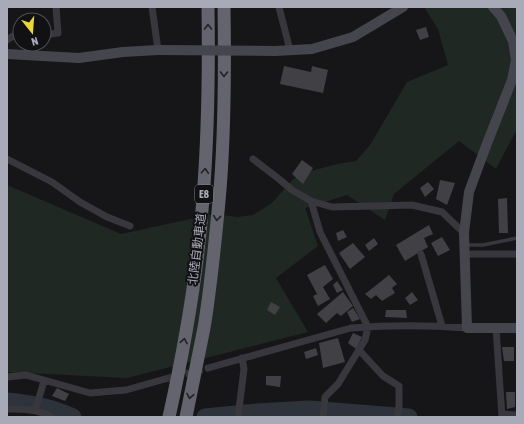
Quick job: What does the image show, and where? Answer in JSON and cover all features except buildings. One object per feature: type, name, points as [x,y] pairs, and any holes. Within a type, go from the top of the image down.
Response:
[{"type":"highway","name":"北陸自動車道","points":[[169,417],[171,380],[187,326],[203,199],[207,126],[208,7]]},
{"type":"highway","name":"北陸自動車道","points":[[186,417],[205,320],[219,199],[225,56],[224,7]]},
{"type":"street","points":[[52,34],[58,33],[56,7]]},
{"type":"street","points":[[152,7],[158,50]]},
{"type":"street","points":[[279,7],[290,50]]},
{"type":"street","points":[[7,54],[79,58],[123,52],[158,50],[275,51],[312,49],[353,38],[403,7]]},
{"type":"street","points":[[467,328],[464,233],[469,192],[512,80],[516,60],[512,41],[502,16],[493,7]]},
{"type":"street","points":[[7,159],[52,182],[80,202],[107,217],[130,226]]},
{"type":"street","points":[[253,159],[280,178],[292,190],[311,201],[332,207],[412,205],[442,212],[464,233]]},
{"type":"street","points":[[311,201],[320,232],[368,327],[365,340],[359,350],[338,384],[325,397],[323,417]]},
{"type":"street","points":[[464,249],[517,254]]},
{"type":"street","points":[[421,254],[442,326]]},
{"type":"street","points":[[208,368],[351,328],[442,326],[467,328],[517,328]]},
{"type":"street","points":[[496,328],[502,416],[517,416]]},
{"type":"street","points":[[359,350],[383,376],[399,386],[399,407],[397,417]]},
{"type":"street","points":[[238,417],[244,369],[242,358]]},
{"type":"street","points":[[7,377],[26,375],[90,393],[126,390],[171,380]]},
{"type":"street","points":[[35,411],[44,381]]},
{"type":"street","points":[[7,409],[35,411],[45,413],[52,417]]},
{"type":"lane","points":[[464,249],[517,238]]},
{"type":"shaded area","points":[[424,7],[517,7],[517,129],[496,169],[459,141],[394,194],[385,220],[347,195],[305,208],[318,246],[276,278],[308,332],[127,378],[7,372],[7,185],[121,234],[214,214],[237,217],[253,215],[272,203],[293,179],[311,171],[356,161],[370,145],[407,82],[448,65],[438,29]]},
{"type":"waterway","points":[[7,401],[41,406],[73,417]]},
{"type":"waterway","points":[[205,417],[309,409],[409,417]]},
{"type":"tunnel","points":[[165,379],[208,368]]}]
